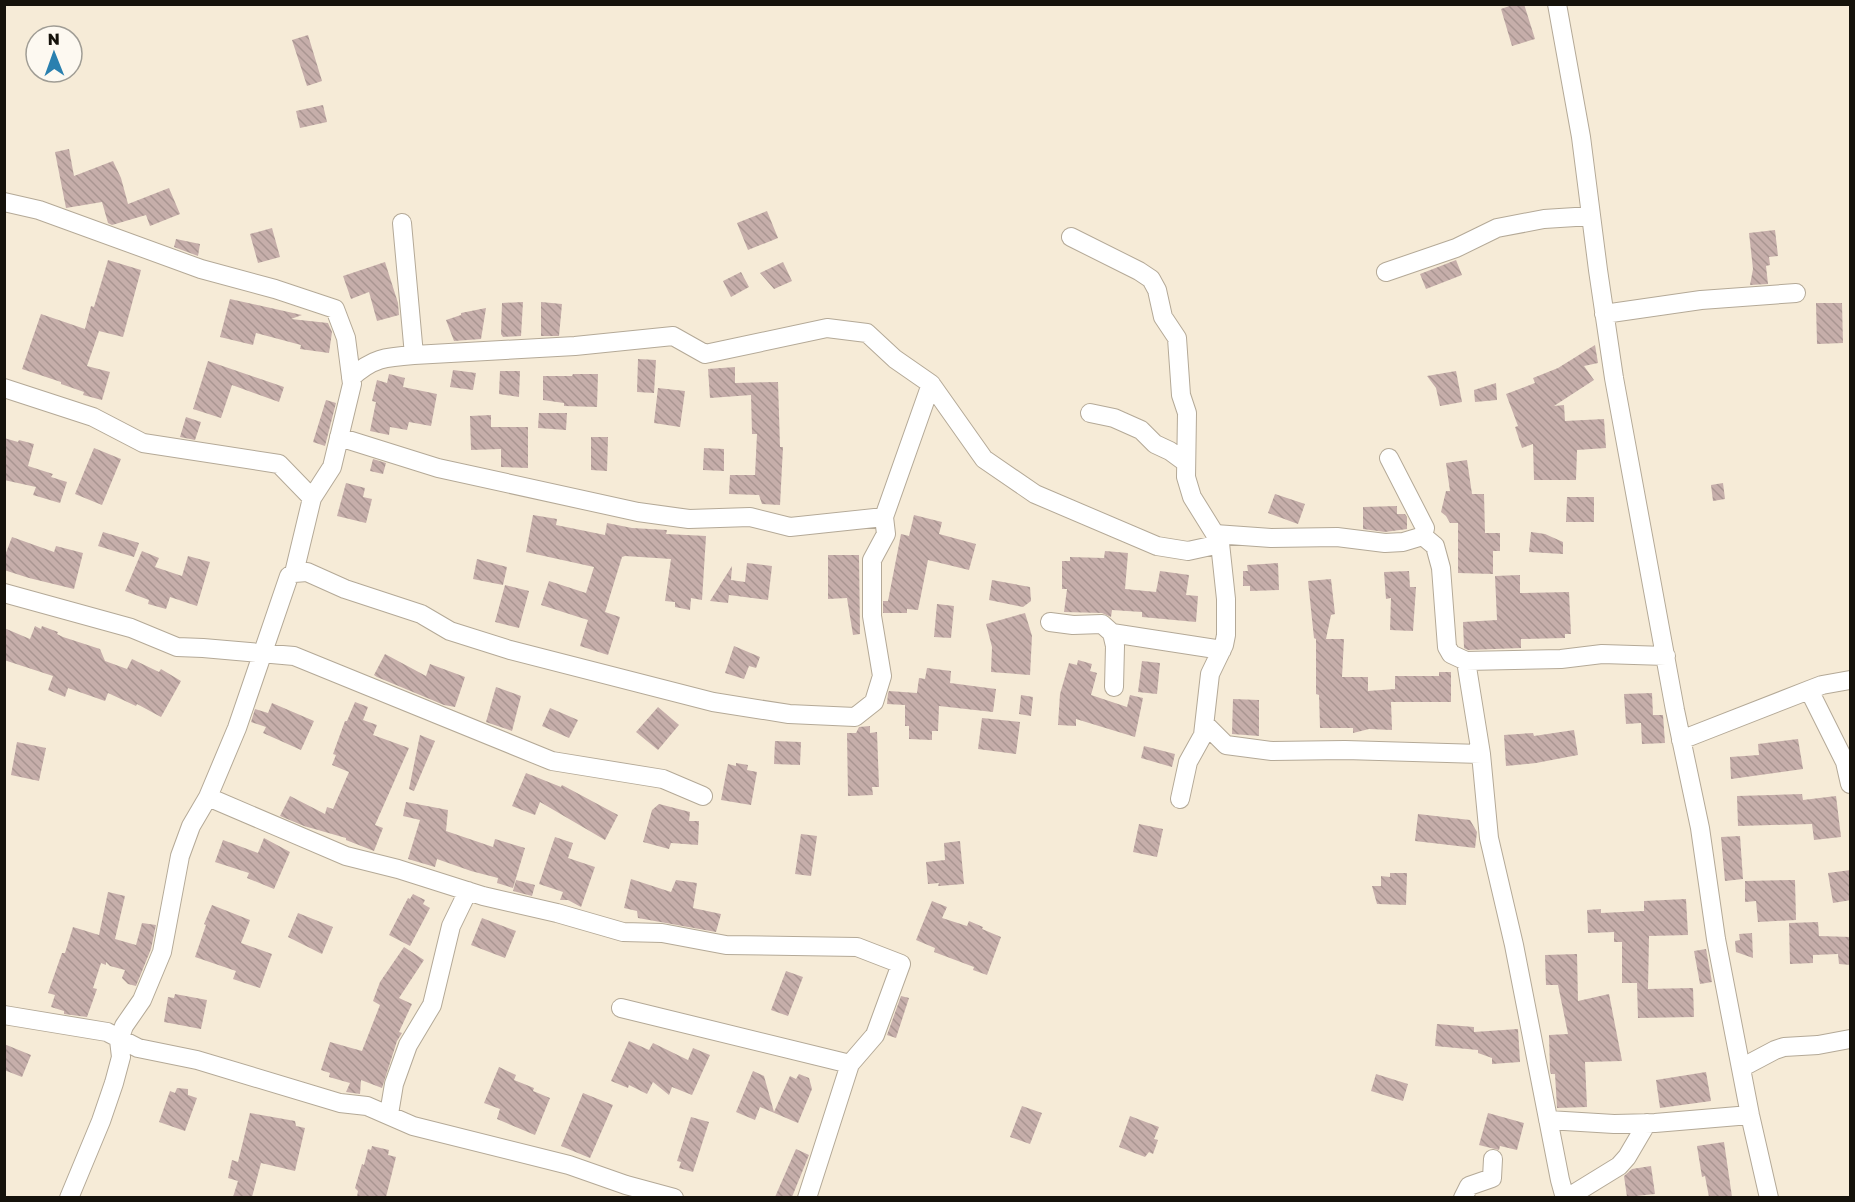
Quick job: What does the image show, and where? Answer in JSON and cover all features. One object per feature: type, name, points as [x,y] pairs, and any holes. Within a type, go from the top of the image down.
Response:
[{"type":"street","points":[[1557,4],[1581,137],[1614,378],[1681,740],[1700,828],[1716,939],[1750,1114],[1769,1197]]},
{"type":"street","points":[[4,202],[39,210],[201,269],[275,289],[335,309],[346,338],[352,384],[332,467],[312,498],[294,573]]},
{"type":"street","points":[[1386,272],[1456,248],[1497,228],[1544,219],[1591,216]]},
{"type":"street","points":[[402,224],[414,355]]},
{"type":"street","points":[[1071,237],[1139,271],[1151,279],[1157,290],[1163,317],[1177,338],[1181,394],[1188,413],[1186,477],[1192,497],[1220,539],[1226,599],[1226,635],[1222,650],[1210,674],[1203,735],[1188,762],[1180,799]]},
{"type":"street","points":[[1604,314],[1701,300],[1796,293]]},
{"type":"street","points":[[351,378],[361,368],[381,358],[414,355],[575,346],[674,336],[705,354],[827,328],[867,333],[895,358],[931,384],[984,459],[1035,494],[1157,546],[1188,551],[1220,539],[1337,537],[1385,543],[1403,542],[1423,536]]},
{"type":"street","points":[[69,1197],[101,1121],[114,1083],[121,1057],[119,1040],[124,1026],[142,1000],[162,952],[180,856],[191,826],[208,797],[237,728],[289,576],[294,573],[307,572],[345,589],[421,614],[450,631],[510,650],[632,682],[713,702],[789,714],[855,717],[873,702],[882,676],[872,616],[872,560],[886,534],[884,517],[931,384]]},
{"type":"street","points":[[4,388],[93,417],[143,443],[279,464],[312,498]]},
{"type":"street","points":[[1090,413],[1114,418],[1141,430],[1155,444],[1185,462]]},
{"type":"street","points":[[339,437],[438,468],[638,512],[689,519],[750,517],[790,527],[884,517]]},
{"type":"street","points":[[1389,458],[1425,528],[1423,536]]},
{"type":"street","points":[[1423,536],[1435,546],[1441,568],[1447,647],[1451,654],[1466,661],[1561,658],[1602,654],[1666,656]]},
{"type":"street","points":[[4,593],[131,628],[177,647],[294,656],[552,761],[663,779],[703,796]]},
{"type":"street","points":[[1050,622],[1073,625],[1102,624],[1112,633],[1222,650]]},
{"type":"street","points":[[1112,633],[1115,646],[1114,687]]},
{"type":"street","points":[[1466,661],[1481,754],[1489,838],[1514,945],[1548,1120],[1566,1197],[1619,1166],[1647,1123]]},
{"type":"street","points":[[1681,740],[1822,685],[1851,680]]},
{"type":"street","points":[[1809,690],[1845,762],[1851,784]]},
{"type":"street","points":[[1205,724],[1226,745],[1272,751],[1345,750],[1481,754]]},
{"type":"street","points":[[208,797],[346,856],[623,932],[662,933],[726,945],[858,947],[900,964],[875,1035],[850,1064],[807,1197]]},
{"type":"street","points":[[389,1114],[394,1084],[408,1045],[432,1005],[451,926],[468,891]]},
{"type":"street","points":[[621,1008],[850,1064]]},
{"type":"street","points":[[4,1016],[107,1032],[138,1048],[197,1060],[257,1080],[340,1103],[367,1106],[413,1126],[569,1166],[626,1185],[674,1197]]},
{"type":"street","points":[[1741,1068],[1784,1047],[1809,1046],[1851,1039]]},
{"type":"street","points":[[1548,1120],[1614,1124],[1699,1120],[1750,1114]]},
{"type":"street","points":[[1463,1197],[1469,1186],[1492,1178],[1493,1159]]},
{"type":"building","points":[[1515,4],[1524,4],[1535,39],[1512,46],[1501,9]]},
{"type":"building","points":[[308,35],[322,81],[307,86],[292,40]]},
{"type":"building","points":[[323,105],[327,122],[300,128],[296,111]]},
{"type":"building","points":[[69,149],[74,176],[113,161],[121,178],[128,204],[169,188],[180,214],[150,226],[146,215],[112,225],[108,223],[102,202],[66,208],[55,152]]},
{"type":"building","points":[[767,211],[778,238],[748,250],[737,223]]},
{"type":"building","points":[[272,228],[280,257],[258,263],[250,234]]},
{"type":"building","points":[[1775,230],[1778,256],[1769,257],[1770,265],[1766,266],[1768,284],[1750,285],[1753,269],[1749,233]]},
{"type":"building","points":[[176,239],[200,244],[198,256],[174,247]]},
{"type":"building","points":[[108,260],[141,270],[123,337],[99,331],[87,366],[110,372],[102,400],[83,395],[84,392],[61,384],[61,382],[22,369],[41,314],[85,329]]},
{"type":"building","points":[[1456,260],[1462,275],[1426,289],[1420,274]]},
{"type":"building","points":[[385,262],[398,303],[399,315],[377,321],[369,292],[351,299],[343,276]]},
{"type":"building","points":[[783,262],[792,281],[774,289],[760,273]]},
{"type":"building","points":[[741,272],[749,287],[731,297],[723,281]]},
{"type":"building","points":[[230,299],[302,315],[291,319],[328,323],[332,332],[329,353],[300,349],[301,345],[256,333],[253,345],[220,337]]},
{"type":"building","points":[[523,302],[521,336],[503,337],[501,334],[502,303]]},
{"type":"building","points":[[541,302],[562,304],[559,336],[541,336]]},
{"type":"building","points":[[1816,303],[1842,303],[1843,343],[1817,344]]},
{"type":"building","points":[[486,308],[481,339],[454,341],[446,320],[461,315],[461,313]]},
{"type":"building","points":[[1595,345],[1598,363],[1584,366],[1594,380],[1554,406],[1564,405],[1565,421],[1604,419],[1606,448],[1577,450],[1576,480],[1534,480],[1533,444],[1522,448],[1515,427],[1518,426],[1506,394],[1535,383],[1533,378],[1558,368]]},
{"type":"building","points":[[638,359],[656,360],[654,393],[637,392]]},
{"type":"building","points":[[208,361],[284,387],[279,402],[232,385],[221,418],[193,409]]},
{"type":"building","points":[[735,367],[735,383],[778,382],[780,447],[783,447],[780,505],[762,504],[759,495],[729,494],[730,475],[755,475],[757,434],[752,434],[751,395],[710,398],[708,369]]},
{"type":"building","points":[[453,370],[476,373],[473,390],[450,387]]},
{"type":"building","points":[[500,371],[520,371],[519,397],[499,394]]},
{"type":"building","points":[[1456,371],[1462,402],[1440,406],[1436,388],[1427,376]]},
{"type":"building","points":[[389,374],[405,378],[403,387],[437,394],[431,426],[409,422],[407,430],[390,427],[389,435],[370,431],[376,402],[372,401],[377,380],[387,383]]},
{"type":"building","points":[[573,374],[598,374],[597,407],[564,406],[564,403],[543,400],[543,376],[572,376]]},
{"type":"building","points":[[1496,383],[1497,400],[1475,402],[1474,390]]},
{"type":"building","points":[[658,388],[685,391],[680,427],[654,423]]},
{"type":"building","points":[[326,400],[336,403],[325,446],[313,442]]},
{"type":"building","points":[[539,413],[567,413],[566,430],[538,428]]},
{"type":"building","points":[[491,415],[491,427],[528,427],[528,468],[501,467],[501,449],[471,450],[470,416]]},
{"type":"building","points":[[186,417],[201,422],[195,440],[180,437]]},
{"type":"building","points":[[591,437],[608,437],[607,471],[591,470]]},
{"type":"building","points":[[4,438],[34,444],[28,466],[53,474],[51,477],[67,482],[60,503],[33,495],[36,487],[4,480]]},
{"type":"building","points":[[94,448],[121,459],[102,505],[75,494]]},
{"type":"building","points":[[704,448],[724,449],[724,471],[703,470]]},
{"type":"building","points":[[373,459],[386,463],[383,474],[370,471]]},
{"type":"building","points":[[1467,460],[1472,494],[1484,494],[1485,533],[1500,533],[1500,551],[1493,551],[1493,574],[1458,573],[1458,523],[1450,523],[1441,512],[1446,491],[1450,491],[1446,463]]},
{"type":"building","points":[[346,483],[365,488],[363,497],[372,499],[366,523],[337,516]]},
{"type":"building","points":[[1723,483],[1725,499],[1713,501],[1711,485]]},
{"type":"building","points":[[1275,494],[1305,504],[1298,524],[1268,513]]},
{"type":"building","points":[[1567,497],[1594,497],[1594,522],[1566,522]]},
{"type":"building","points":[[1397,506],[1397,514],[1405,514],[1407,517],[1407,529],[1385,532],[1363,529],[1363,507]]},
{"type":"building","points":[[533,515],[557,519],[556,525],[605,535],[607,523],[632,528],[667,530],[666,534],[706,536],[702,600],[691,598],[690,610],[675,607],[675,602],[665,601],[671,559],[622,557],[605,612],[620,617],[608,655],[580,646],[588,620],[541,605],[549,581],[586,593],[594,567],[526,552]]},
{"type":"building","points":[[914,515],[942,522],[939,534],[976,544],[969,570],[928,560],[918,610],[907,609],[907,613],[883,613],[883,601],[888,601],[901,534],[909,536]]},
{"type":"building","points":[[103,532],[139,543],[134,557],[98,546]]},
{"type":"building","points":[[1531,532],[1545,534],[1563,542],[1563,554],[1529,552]]},
{"type":"building","points":[[12,537],[54,552],[56,546],[83,553],[74,589],[4,570],[4,558]]},
{"type":"building","points":[[142,551],[159,558],[155,567],[182,576],[188,556],[210,562],[197,606],[170,597],[166,609],[148,604],[149,600],[125,591]]},
{"type":"building","points":[[1105,551],[1128,553],[1125,589],[1156,592],[1160,571],[1189,575],[1186,595],[1198,596],[1196,622],[1142,617],[1142,612],[1112,610],[1111,617],[1102,613],[1064,612],[1067,589],[1062,589],[1062,561],[1070,561],[1070,557],[1104,558]]},
{"type":"building","points":[[828,555],[859,555],[860,634],[853,635],[847,598],[828,599]]},
{"type":"building","points":[[477,559],[507,567],[503,585],[473,579]]},
{"type":"building","points":[[747,563],[772,566],[768,600],[729,595],[728,603],[710,601],[732,566],[731,580],[745,582]]},
{"type":"building","points":[[1278,563],[1279,590],[1250,591],[1250,586],[1243,586],[1243,571],[1248,571],[1247,565]]},
{"type":"building","points":[[1409,571],[1410,587],[1416,587],[1413,631],[1390,630],[1391,598],[1386,599],[1384,572]]},
{"type":"building","points":[[1520,575],[1520,593],[1569,592],[1571,634],[1565,634],[1565,638],[1521,639],[1521,648],[1468,650],[1464,648],[1463,622],[1497,620],[1495,576]]},
{"type":"building","points":[[1331,579],[1335,614],[1331,615],[1326,639],[1344,639],[1342,677],[1368,677],[1368,691],[1395,689],[1395,676],[1439,676],[1439,672],[1451,672],[1451,702],[1391,702],[1392,730],[1369,729],[1353,733],[1353,728],[1320,728],[1319,695],[1316,694],[1316,639],[1314,638],[1308,581]]},
{"type":"building","points":[[992,580],[1030,587],[1031,601],[1023,607],[989,600]]},
{"type":"building","points":[[505,585],[529,591],[519,628],[495,622]]},
{"type":"building","points":[[937,604],[954,606],[951,638],[934,637]]},
{"type":"building","points":[[1025,613],[1032,636],[1030,675],[991,672],[992,647],[986,624]]},
{"type":"building","points":[[35,626],[41,629],[42,626],[58,632],[57,634],[63,637],[100,649],[105,661],[127,669],[132,659],[159,672],[161,669],[181,681],[161,717],[137,704],[136,706],[108,693],[105,701],[68,688],[65,697],[48,690],[53,676],[4,660],[4,628],[30,639]]},
{"type":"building","points":[[734,646],[760,657],[756,668],[749,666],[744,679],[725,673]]},
{"type":"building","points":[[385,654],[426,676],[430,664],[465,677],[455,707],[444,705],[374,675]]},
{"type":"building","points":[[1078,660],[1092,664],[1090,671],[1097,673],[1091,695],[1127,707],[1130,695],[1143,698],[1135,737],[1076,719],[1076,726],[1058,725],[1060,694],[1069,663],[1077,665]]},
{"type":"building","points":[[1142,661],[1160,663],[1157,694],[1138,692]]},
{"type":"building","points":[[927,668],[951,671],[950,683],[996,689],[993,712],[939,706],[938,731],[932,731],[932,740],[909,739],[909,726],[905,726],[905,705],[887,704],[888,693],[889,691],[917,693],[919,678],[925,679]]},
{"type":"building","points":[[496,687],[521,696],[512,731],[486,722]]},
{"type":"building","points":[[1652,693],[1653,715],[1663,715],[1665,743],[1642,744],[1641,723],[1626,724],[1624,694]]},
{"type":"building","points":[[1021,695],[1033,697],[1031,716],[1019,714]]},
{"type":"building","points":[[1233,699],[1259,700],[1259,736],[1232,734]]},
{"type":"building","points":[[355,702],[368,707],[363,720],[377,725],[373,735],[409,748],[375,825],[383,828],[374,851],[346,840],[346,838],[304,826],[280,816],[290,796],[325,814],[327,807],[333,809],[349,772],[332,765],[336,755],[333,754],[345,721]]},
{"type":"building","points":[[272,703],[314,721],[301,750],[263,733],[266,727],[251,722],[255,709],[268,713]]},
{"type":"building","points":[[658,707],[679,725],[658,750],[636,732]]},
{"type":"building","points":[[550,708],[578,720],[569,738],[542,726]]},
{"type":"building","points":[[982,718],[1020,722],[1016,754],[978,749]]},
{"type":"building","points":[[870,726],[870,733],[877,732],[879,787],[872,787],[873,795],[848,796],[847,733],[856,733],[859,727]]},
{"type":"building","points":[[1574,730],[1578,755],[1506,766],[1504,735],[1533,733],[1534,736]]},
{"type":"building","points":[[420,735],[435,741],[414,791],[409,789]]},
{"type":"building","points":[[1798,739],[1803,769],[1731,779],[1730,757],[1759,755],[1758,744]]},
{"type":"building","points":[[775,741],[801,742],[800,765],[774,764]]},
{"type":"building","points":[[17,742],[46,748],[39,781],[11,775]]},
{"type":"building","points":[[1144,746],[1175,754],[1172,767],[1141,758]]},
{"type":"building","points":[[736,763],[748,765],[747,770],[757,772],[751,805],[721,800],[728,764],[736,766]]},
{"type":"building","points":[[526,773],[561,787],[562,785],[618,815],[605,840],[540,802],[535,815],[512,806]]},
{"type":"building","points":[[1802,794],[1803,800],[1836,796],[1841,837],[1814,840],[1812,824],[1738,826],[1737,796]]},
{"type":"building","points":[[406,802],[448,810],[446,831],[493,847],[495,839],[525,848],[513,888],[497,883],[498,878],[437,859],[435,867],[408,859],[420,820],[403,816]]},
{"type":"building","points":[[659,804],[690,812],[689,821],[699,821],[698,845],[671,843],[669,849],[643,842],[652,810]]},
{"type":"building","points":[[1418,814],[1470,820],[1477,832],[1475,848],[1415,841]]},
{"type":"building","points":[[1139,824],[1163,829],[1157,857],[1133,852]]},
{"type":"building","points":[[801,834],[817,836],[811,876],[795,874]]},
{"type":"building","points":[[1740,836],[1743,879],[1725,881],[1721,837]]},
{"type":"building","points":[[555,837],[573,843],[568,858],[595,867],[581,907],[568,900],[560,900],[563,892],[539,884]]},
{"type":"building","points":[[264,838],[290,852],[274,889],[247,878],[249,873],[215,862],[223,840],[258,853]]},
{"type":"building","points":[[960,841],[964,884],[938,886],[939,883],[928,884],[926,862],[945,860],[944,843]]},
{"type":"building","points":[[1851,870],[1851,900],[1833,903],[1828,873]]},
{"type":"building","points":[[1390,873],[1407,873],[1406,905],[1377,904],[1372,886],[1381,886],[1381,876],[1390,877]]},
{"type":"building","points":[[631,879],[671,892],[676,880],[697,883],[693,908],[721,914],[716,932],[638,918],[637,911],[624,908]]},
{"type":"building","points":[[516,880],[535,885],[532,896],[513,891]]},
{"type":"building","points":[[1795,880],[1796,920],[1758,922],[1756,901],[1745,902],[1745,881]]},
{"type":"building","points":[[108,892],[125,896],[115,939],[136,945],[142,923],[156,925],[151,949],[136,986],[128,984],[122,978],[125,970],[110,966],[106,962],[106,965],[101,963],[93,988],[97,989],[87,1017],[64,1014],[64,1011],[51,1007],[55,995],[48,993],[62,953],[65,953],[73,927],[99,935]]},
{"type":"building","points":[[413,894],[425,900],[423,904],[430,908],[410,946],[389,935],[408,898],[410,899]]},
{"type":"building","points":[[1686,899],[1688,935],[1649,936],[1648,989],[1693,988],[1694,1017],[1638,1018],[1637,983],[1622,983],[1622,942],[1614,942],[1614,932],[1588,933],[1587,910],[1601,909],[1601,913],[1644,911],[1644,901]]},
{"type":"building","points":[[932,901],[947,907],[942,918],[967,926],[969,921],[1001,937],[987,975],[973,970],[974,967],[934,952],[935,948],[916,940]]},
{"type":"building","points":[[212,905],[250,920],[241,943],[272,954],[260,988],[233,979],[236,971],[195,957]]},
{"type":"building","points":[[298,913],[333,927],[322,954],[288,937]]},
{"type":"building","points":[[482,918],[516,931],[505,958],[471,945]]},
{"type":"building","points":[[1818,922],[1819,936],[1851,937],[1851,965],[1839,964],[1838,954],[1813,955],[1813,963],[1790,964],[1789,923]]},
{"type":"building","points":[[1752,933],[1753,958],[1736,952],[1735,941],[1740,940],[1739,934]]},
{"type":"building","points":[[404,947],[424,960],[399,998],[412,1004],[399,1032],[402,1033],[397,1041],[382,1088],[361,1080],[360,1094],[346,1092],[350,1083],[329,1077],[330,1073],[321,1070],[330,1042],[362,1051],[380,1005],[373,1001],[380,982]]},
{"type":"building","points":[[1706,949],[1712,982],[1700,984],[1694,951]]},
{"type":"building","points":[[1577,954],[1578,1001],[1609,994],[1622,1061],[1585,1062],[1587,1107],[1557,1108],[1555,1074],[1551,1074],[1550,1071],[1549,1035],[1568,1034],[1558,985],[1546,985],[1545,955]]},
{"type":"building","points":[[786,971],[803,977],[788,1016],[771,1010]]},
{"type":"building","points":[[175,994],[207,1000],[201,1029],[164,1022],[168,997],[174,998]]},
{"type":"building","points":[[901,996],[909,998],[896,1038],[887,1035]]},
{"type":"building","points":[[1437,1024],[1474,1027],[1474,1032],[1518,1029],[1520,1062],[1492,1064],[1492,1058],[1478,1053],[1478,1050],[1435,1046]]},
{"type":"building","points":[[629,1041],[649,1050],[653,1043],[688,1060],[693,1048],[710,1055],[692,1095],[672,1087],[669,1095],[653,1082],[647,1094],[629,1085],[628,1088],[611,1081]]},
{"type":"building","points":[[4,1044],[31,1055],[22,1077],[4,1070]]},
{"type":"building","points":[[499,1067],[516,1075],[514,1080],[550,1098],[535,1135],[497,1119],[500,1109],[484,1103]]},
{"type":"building","points":[[753,1071],[764,1076],[774,1112],[790,1076],[796,1079],[799,1074],[809,1078],[812,1089],[798,1123],[760,1107],[755,1120],[736,1112]]},
{"type":"building","points":[[1706,1072],[1711,1101],[1660,1108],[1656,1080]]},
{"type":"building","points":[[1376,1074],[1408,1084],[1403,1101],[1371,1091]]},
{"type":"building","points":[[177,1088],[188,1089],[188,1095],[197,1098],[185,1131],[159,1122],[170,1091],[175,1093]]},
{"type":"building","points":[[583,1093],[613,1105],[590,1158],[561,1146]]},
{"type":"building","points":[[1022,1106],[1042,1113],[1030,1144],[1010,1137]]},
{"type":"building","points":[[250,1113],[295,1121],[296,1126],[305,1128],[295,1171],[261,1163],[252,1197],[233,1197],[238,1181],[228,1178],[232,1160],[238,1162]]},
{"type":"building","points":[[1488,1113],[1524,1123],[1517,1150],[1500,1146],[1499,1150],[1479,1145]]},
{"type":"building","points":[[1130,1116],[1159,1127],[1154,1139],[1158,1140],[1153,1154],[1149,1152],[1145,1157],[1119,1147]]},
{"type":"building","points":[[691,1117],[709,1122],[693,1172],[679,1168],[681,1162],[677,1161]]},
{"type":"building","points":[[1724,1142],[1732,1197],[1709,1197],[1705,1176],[1702,1177],[1697,1146]]},
{"type":"building","points":[[372,1146],[389,1150],[388,1155],[396,1157],[386,1197],[357,1197],[358,1191],[355,1188],[362,1164],[364,1165],[368,1149],[371,1150]]},
{"type":"building","points":[[796,1149],[809,1155],[792,1197],[775,1197]]},
{"type":"building","points":[[1651,1166],[1655,1194],[1627,1197],[1624,1176],[1632,1169]]}]
